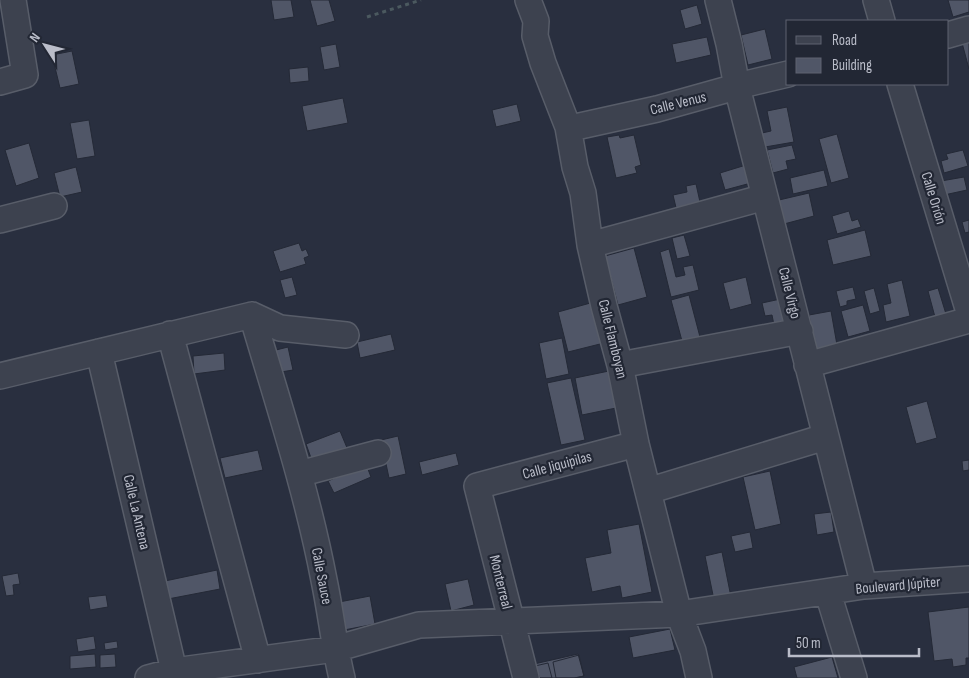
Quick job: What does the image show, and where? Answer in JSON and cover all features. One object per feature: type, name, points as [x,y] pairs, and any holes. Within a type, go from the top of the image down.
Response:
[{"type":"street","points":[[0,82],[25,75],[13,0]]},
{"type":"street","name":"Calle Flamboyan","points":[[528,0],[536,22],[535,36],[568,127],[575,167],[583,193],[590,245],[620,365],[636,444],[679,614],[693,651],[699,678]]},
{"type":"street","name":"Calle Virgo","points":[[718,0],[737,87],[864,586]]},
{"type":"street","points":[[876,0],[882,20]]},
{"type":"street","points":[[949,35],[969,29]]},
{"type":"street","name":"Calle Venus","points":[[568,127],[657,109],[786,75]]},
{"type":"street","name":"Calle Orión","points":[[900,85],[969,312]]},
{"type":"street","points":[[590,245],[765,197]]},
{"type":"street","points":[[0,220],[54,206]]},
{"type":"street","points":[[0,376],[252,315],[280,328],[346,335]]},
{"type":"street","name":"Calle Sauce","points":[[252,315],[299,474],[324,581],[334,649],[342,678]]},
{"type":"street","points":[[807,365],[969,320]]},
{"type":"street","points":[[620,365],[800,331]]},
{"type":"street","points":[[170,334],[258,660]]},
{"type":"street","name":"Calle La Antena","points":[[99,352],[160,676]]},
{"type":"street","points":[[648,491],[825,437]]},
{"type":"street","name":"Calle Jiquipilas","points":[[477,486],[636,444]]},
{"type":"street","points":[[299,474],[378,453]]},
{"type":"street","name":"Monterreal","points":[[477,486],[526,678]]},
{"type":"street","name":"Boulevard Júpiter","points":[[160,676],[334,649],[419,624],[679,614],[828,593],[864,586],[969,579]]},
{"type":"street","points":[[828,593],[854,678]]},
{"type":"path","points":[[367,17],[421,0]]},
{"type":"building","points":[[271,0],[291,0],[294,17],[274,20]]},
{"type":"building","points":[[310,0],[329,0],[335,21],[317,26]]},
{"type":"building","points":[[948,0],[969,0],[969,12],[953,17]]},
{"type":"building","points":[[697,5],[702,24],[685,29],[680,10]]},
{"type":"building","points":[[765,29],[772,59],[748,65],[741,35]]},
{"type":"building","points":[[707,37],[711,55],[676,63],[672,44]]},
{"type":"building","points":[[969,37],[969,69],[961,39]]},
{"type":"building","points":[[336,44],[340,67],[324,70],[320,47]]},
{"type":"building","points":[[72,51],[79,84],[60,88],[52,55]]},
{"type":"building","points":[[308,67],[309,81],[290,83],[289,69]]},
{"type":"building","points":[[343,98],[348,123],[307,131],[302,106]]},
{"type":"building","points":[[517,104],[521,121],[496,127],[492,110]]},
{"type":"building","points":[[787,107],[794,142],[765,147],[762,133],[771,131],[767,111]]},
{"type":"building","points":[[89,120],[95,156],[77,159],[70,123]]},
{"type":"building","points":[[837,134],[849,178],[831,183],[819,139]]},
{"type":"building","points":[[619,135],[620,138],[634,135],[641,165],[635,167],[637,173],[616,178],[607,137]]},
{"type":"building","points":[[29,143],[39,178],[16,186],[5,150]]},
{"type":"building","points":[[792,145],[796,159],[786,161],[788,169],[773,173],[767,150]]},
{"type":"building","points":[[963,150],[968,166],[944,173],[941,161],[948,159],[946,154]]},
{"type":"building","points":[[746,165],[751,183],[725,190],[720,173]]},
{"type":"building","points":[[76,167],[82,192],[60,197],[54,173]]},
{"type":"building","points":[[824,170],[828,186],[793,194],[790,178]]},
{"type":"building","points":[[964,177],[967,190],[944,195],[941,181]]},
{"type":"building","points":[[696,184],[702,211],[678,216],[673,195],[687,192],[686,186]]},
{"type":"building","points":[[809,193],[814,216],[784,224],[779,200]]},
{"type":"building","points":[[849,211],[852,221],[858,219],[861,227],[837,234],[832,216]]},
{"type":"building","points":[[969,220],[969,232],[965,233],[962,222]]},
{"type":"building","points":[[865,230],[871,256],[833,265],[827,240]]},
{"type":"building","points":[[684,235],[690,256],[677,259],[672,238]]},
{"type":"building","points":[[299,243],[302,251],[306,249],[309,256],[304,258],[306,264],[280,272],[273,251]]},
{"type":"building","points":[[634,248],[647,297],[618,305],[605,256]]},
{"type":"building","points":[[669,249],[676,277],[685,275],[683,267],[693,265],[699,290],[671,297],[660,252]]},
{"type":"building","points":[[292,277],[297,295],[285,298],[280,280]]},
{"type":"building","points":[[746,277],[752,304],[730,310],[723,283]]},
{"type":"building","points":[[902,280],[910,316],[886,322],[883,305],[891,303],[887,284]]},
{"type":"building","points":[[853,287],[856,299],[847,301],[847,305],[840,307],[836,291]]},
{"type":"building","points":[[874,288],[880,311],[870,314],[864,291]]},
{"type":"building","points":[[938,288],[946,314],[935,317],[928,291]]},
{"type":"building","points":[[689,295],[700,337],[682,341],[671,300]]},
{"type":"building","points":[[785,298],[790,322],[774,325],[772,315],[765,316],[762,303]]},
{"type":"building","points":[[594,302],[604,343],[568,352],[558,312]]},
{"type":"building","points":[[863,305],[870,331],[848,337],[841,311]]},
{"type":"building","points":[[831,311],[837,345],[815,349],[809,315]]},
{"type":"building","points":[[391,334],[395,350],[360,358],[357,342]]},
{"type":"building","points":[[562,338],[569,374],[546,379],[539,343]]},
{"type":"building","points":[[288,347],[293,370],[281,372],[276,350]]},
{"type":"building","points":[[224,353],[225,370],[194,374],[193,356]]},
{"type":"building","points":[[609,371],[616,408],[582,415],[575,378]]},
{"type":"building","points":[[571,378],[585,440],[561,445],[547,383]]},
{"type":"building","points":[[927,401],[937,438],[916,444],[906,407]]},
{"type":"building","points":[[340,431],[350,455],[315,469],[306,444]]},
{"type":"building","points":[[398,436],[406,474],[389,478],[381,440]]},
{"type":"building","points":[[258,450],[263,470],[225,478],[220,458]]},
{"type":"building","points":[[456,453],[459,465],[422,475],[419,462]]},
{"type":"building","points":[[969,460],[969,470],[963,471],[962,461]]},
{"type":"building","points":[[366,464],[371,477],[334,493],[328,481]]},
{"type":"building","points":[[770,471],[781,524],[755,530],[743,477]]},
{"type":"building","points":[[831,512],[834,532],[817,535],[814,514]]},
{"type":"building","points":[[639,524],[652,592],[622,598],[620,586],[592,592],[585,558],[611,553],[607,530]]},
{"type":"building","points":[[750,532],[753,548],[735,552],[731,536]]},
{"type":"building","points":[[722,552],[731,597],[714,600],[705,556]]},
{"type":"building","points":[[217,570],[220,589],[168,599],[165,581]]},
{"type":"building","points":[[18,573],[20,584],[13,585],[14,595],[6,596],[2,576]]},
{"type":"building","points":[[468,579],[474,605],[451,611],[445,584]]},
{"type":"building","points":[[106,595],[108,607],[90,610],[88,597]]},
{"type":"building","points":[[370,596],[375,624],[339,631],[334,603]]},
{"type":"building","points":[[969,607],[969,658],[966,658],[966,665],[953,667],[952,659],[934,661],[928,612]]},
{"type":"building","points":[[670,629],[675,650],[633,658],[629,637]]},
{"type":"building","points":[[94,636],[96,649],[78,652],[76,639]]},
{"type":"building","points":[[117,641],[118,648],[105,650],[104,643]]},
{"type":"building","points":[[95,654],[96,667],[70,669],[70,656]]},
{"type":"building","points":[[115,654],[116,667],[100,668],[100,655]]},
{"type":"building","points":[[578,654],[584,676],[576,678],[540,678],[534,664]]},
{"type":"building","points":[[579,655],[584,676],[556,678],[553,662]]},
{"type":"building","points":[[832,657],[838,678],[797,678],[794,667]]},
{"type":"building","points":[[548,663],[552,678],[538,678],[535,666]]}]
